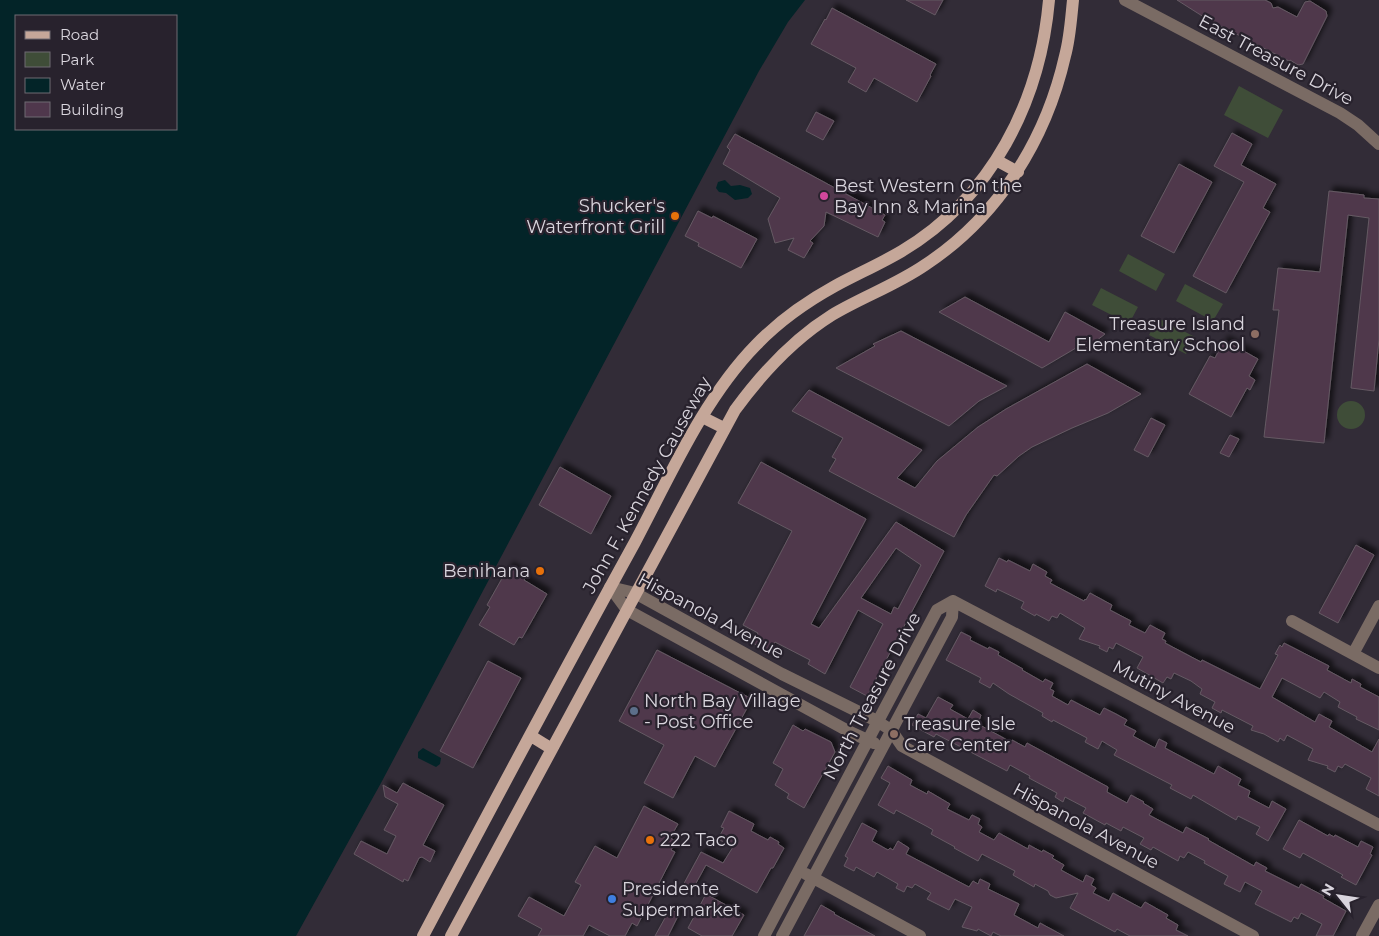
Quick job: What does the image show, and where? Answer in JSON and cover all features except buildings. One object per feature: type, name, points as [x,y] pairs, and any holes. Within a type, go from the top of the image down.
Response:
[{"type":"main road","name":"John F. Kennedy Causeway","points":[[423,936],[702,417],[727,378],[742,360],[778,325],[817,296],[888,259],[923,237],[982,180],[1015,127],[1030,91],[1043,42],[1048,0]]},
{"type":"main road","points":[[451,936],[734,410],[779,356],[798,339],[832,315],[925,265],[988,210],[1018,172],[1039,134],[1054,95],[1066,54],[1073,0]]},
{"type":"main road","points":[[996,160],[1018,172]]},
{"type":"main road","points":[[702,417],[724,428]]},
{"type":"main road","points":[[531,736],[552,749]]},
{"type":"street","name":"East Treasure Drive","points":[[1125,0],[1340,113],[1358,125],[1379,144]]},
{"type":"street","name":"Hispanola Avenue","points":[[610,586],[635,593],[723,642],[879,723],[891,730],[902,746],[1254,936]]},
{"type":"street","name":"Hispanola Avenue","points":[[610,586],[627,610],[868,740],[882,746],[902,746]]},
{"type":"street","name":"North Treasure Drive","points":[[764,936],[938,610],[953,601]]},
{"type":"street","name":"North Treasure Drive","points":[[782,936],[952,617],[953,601]]},
{"type":"street","name":"Mutiny Avenue","points":[[953,601],[1379,825]]},
{"type":"street","points":[[1353,654],[1379,606]]},
{"type":"street","points":[[1292,621],[1379,668]]},
{"type":"street","points":[[715,658],[723,642]]},
{"type":"street","points":[[800,871],[920,936]]},
{"type":"street","points":[[1362,936],[1379,905]]},
{"type":"green space","points":[[1239,86],[1283,110],[1268,138],[1224,115]]},
{"type":"green space","points":[[1128,254],[1165,274],[1156,291],[1119,271]]},
{"type":"green space","points":[[1185,284],[1223,304],[1213,321],[1176,301]]},
{"type":"green space","points":[[1101,288],[1138,307],[1129,324],[1092,305]]},
{"type":"green space","points":[[1158,318],[1195,337],[1186,354],[1149,335]]},
{"type":"green space","points":[[1351,401],[1361,405],[1365,415],[1361,425],[1351,429],[1341,425],[1337,415],[1341,405]]},
{"type":"water","points":[[0,0],[805,0],[788,22],[759,71],[381,783],[296,936],[0,936]]},
{"type":"water","points":[[725,180],[731,186],[740,185],[750,188],[752,194],[748,198],[735,200],[726,193],[719,192],[716,188],[718,182]]},
{"type":"water","points":[[423,748],[441,758],[440,764],[436,767],[418,758],[418,752]]},
{"type":"place","name":"Best Western On the Bay Inn & Marina","points":[[824,196]]},
{"type":"place","name":"Shucker's Waterfront Grill","points":[[675,216]]},
{"type":"place","name":"Treasure Island Elementary School","points":[[1255,334]]},
{"type":"place","name":"Benihana","points":[[540,571]]},
{"type":"place","name":"North Bay Village - Post Office","points":[[634,711]]},
{"type":"place","name":"Treasure Isle Care Center","points":[[894,734]]},
{"type":"place","name":"222 Taco","points":[[650,840]]},
{"type":"place","name":"Presidente Supermarket","points":[[612,899]]}]
